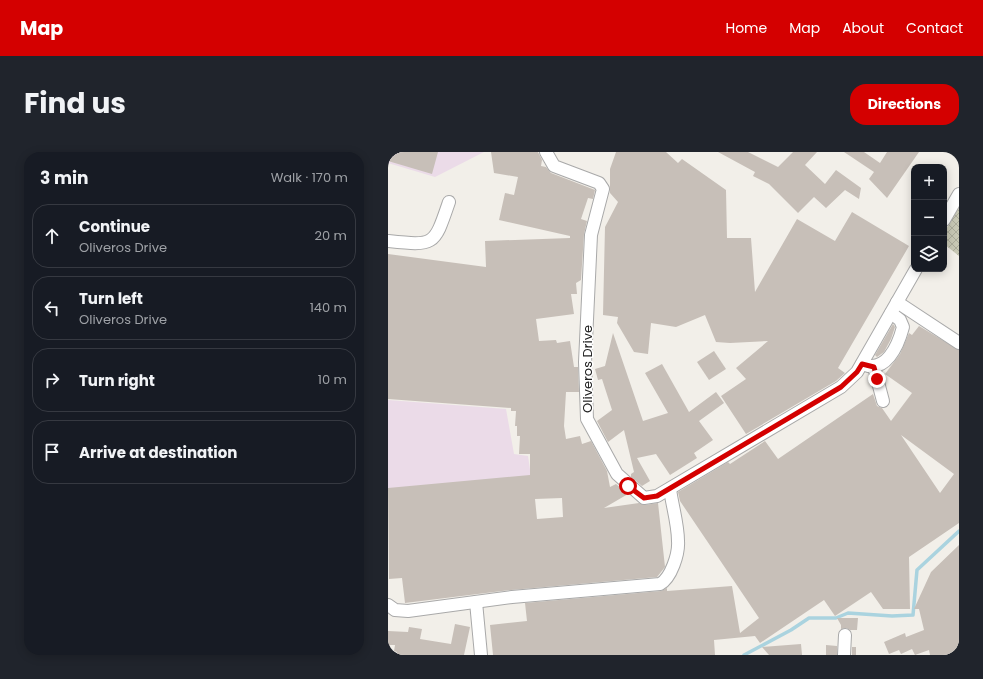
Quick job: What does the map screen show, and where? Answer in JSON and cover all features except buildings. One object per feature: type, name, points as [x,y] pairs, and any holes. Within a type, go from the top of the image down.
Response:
[{"type":"street","name":"Oliveros Drive","points":[[546,152],[554,166],[599,183],[603,189],[592,235],[585,362],[587,419],[617,474],[628,486],[644,498],[657,496],[841,387],[857,372],[914,272]]},
{"type":"street","points":[[947,215],[959,194]]},
{"type":"street","points":[[388,241],[414,244],[428,242],[438,234],[449,202]]},
{"type":"street","points":[[894,308],[959,343]]},
{"type":"street","points":[[862,364],[874,367],[881,366],[889,358],[900,339],[903,327],[894,308]]},
{"type":"street","points":[[874,367],[883,401]]},
{"type":"street","points":[[388,606],[395,610],[408,611],[512,597],[660,584],[666,581],[671,574],[678,542],[670,488]]},
{"type":"street","points":[[476,602],[481,655]]},
{"type":"street","points":[[844,655],[845,634]]},
{"type":"shaded area","points":[[388,152],[484,152],[435,177],[388,163]]},
{"type":"shaded area","points":[[959,206],[959,256],[947,246],[947,228]]},
{"type":"shaded area","points":[[388,400],[506,409],[514,454],[528,456],[531,476],[388,491]]},
{"type":"waterway","points":[[744,655],[791,630],[809,618],[836,618],[848,613],[892,616],[913,615],[917,570],[959,531]]},
{"type":"route","points":[[628,486],[644,498],[657,496],[841,387],[857,372],[862,364],[874,367],[877,379]]}]
